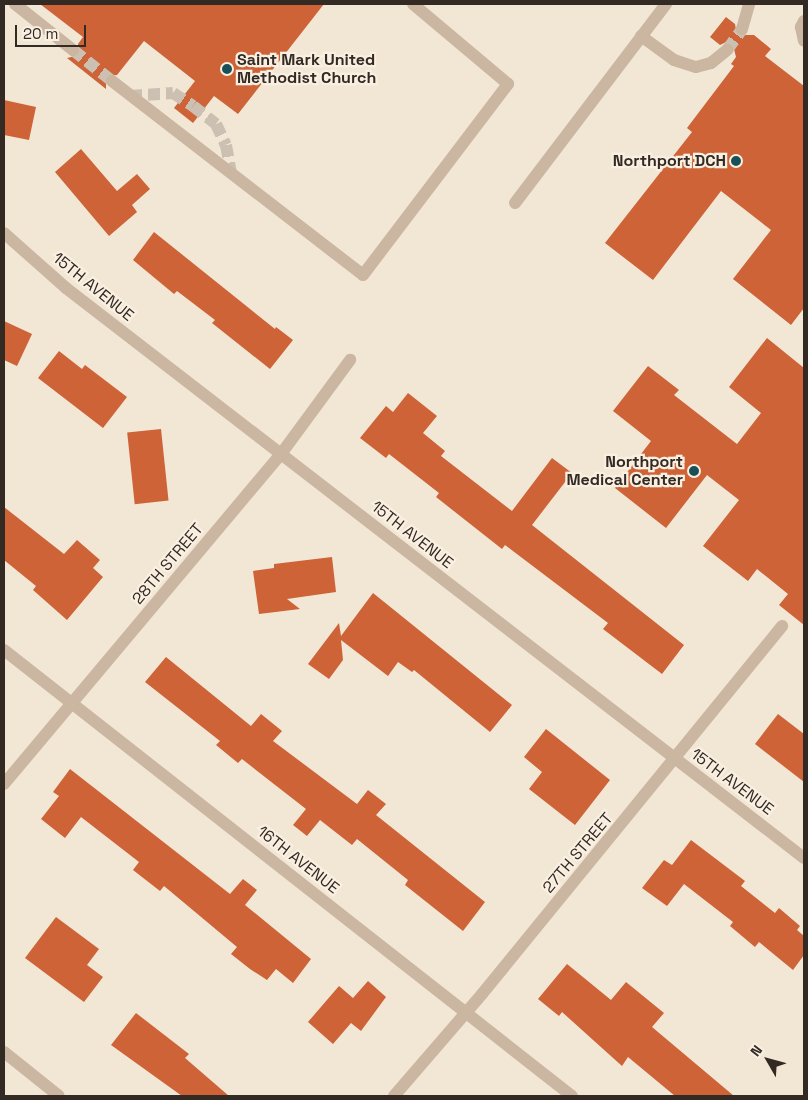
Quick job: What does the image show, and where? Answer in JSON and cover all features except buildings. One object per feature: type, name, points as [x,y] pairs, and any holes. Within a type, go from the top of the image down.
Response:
[{"type":"street","points":[[15,4],[73,50]]},
{"type":"street","points":[[112,82],[364,275],[508,84],[412,4]]},
{"type":"street","points":[[515,204],[666,4]]},
{"type":"street","points":[[742,29],[749,12],[749,4]]},
{"type":"street","points":[[804,22],[801,27],[804,41]]},
{"type":"street","points":[[642,36],[674,60],[696,67],[711,63],[726,50]]},
{"type":"street","name":"15TH AVENUE","points":[[4,233],[66,288],[804,858]]},
{"type":"street","name":"28TH STREET","points":[[4,784],[281,454],[350,360]]},
{"type":"street","name":"27TH STREET","points":[[394,1096],[466,1013],[676,760],[782,626]]},
{"type":"street","name":"16TH AVENUE","points":[[4,650],[572,1096]]},
{"type":"street","points":[[4,1052],[59,1096]]},
{"type":"tunnel","points":[[727,50],[742,29]]},
{"type":"tunnel","points":[[73,50],[112,81]]},
{"type":"tunnel","points":[[130,96],[173,93],[193,106],[216,124],[226,145],[231,174]]},
{"type":"place","name":"Saint Mark United Methodist Church","points":[[227,69]]},
{"type":"place","name":"Northport DCH","points":[[736,161]]},
{"type":"place","name":"Northport Medical Center","points":[[694,471]]}]
